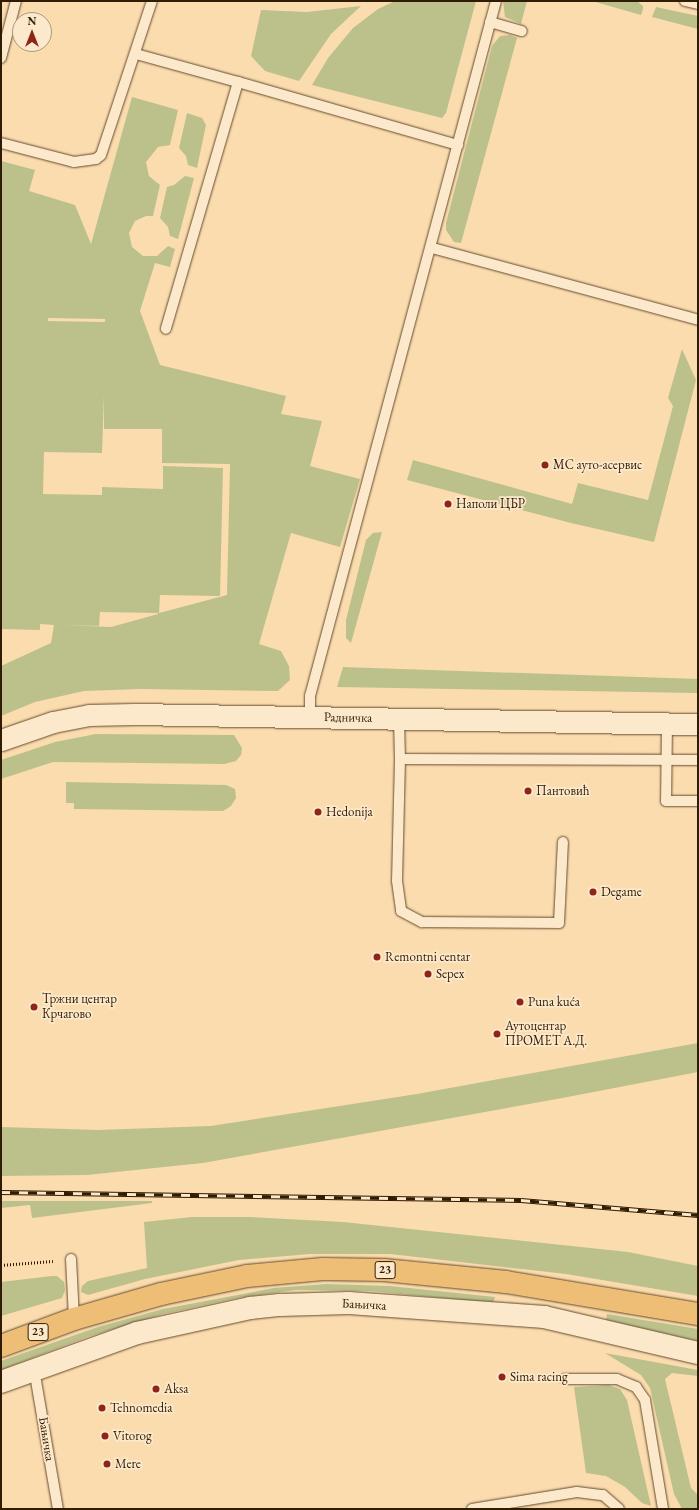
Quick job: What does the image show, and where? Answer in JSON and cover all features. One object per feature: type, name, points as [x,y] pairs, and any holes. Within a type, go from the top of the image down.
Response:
[{"type":"main road","name":"23","points":[[1,1346],[74,1319],[161,1294],[212,1282],[288,1271],[345,1268],[506,1282],[698,1314]]},
{"type":"street","name":"Радничка","points":[[1,740],[53,722],[89,716],[310,717],[698,724]]},
{"type":"street","name":"Бањичка","points":[[1,1382],[137,1333],[250,1308],[312,1304],[350,1304],[544,1317],[698,1353]]},
{"type":"lane","points":[[1,58],[16,1]]},
{"type":"lane","points":[[1,143],[74,162],[96,159],[101,155],[119,92],[136,54],[152,1]]},
{"type":"lane","points":[[310,717],[310,696],[432,248],[496,1]]},
{"type":"lane","points":[[685,1],[698,4]]},
{"type":"lane","points":[[490,22],[522,31]]},
{"type":"lane","points":[[136,54],[458,145]]},
{"type":"lane","points":[[166,329],[238,82]]},
{"type":"lane","points":[[432,248],[698,320]]},
{"type":"lane","points":[[399,719],[400,759],[397,881],[401,911],[422,922],[559,923],[563,842]]},
{"type":"lane","points":[[667,724],[666,801],[698,802]]},
{"type":"lane","points":[[400,759],[698,760]]},
{"type":"lane","points":[[71,1259],[74,1319]]},
{"type":"lane","name":"Бањичка","points":[[34,1369],[58,1509]]},
{"type":"lane","points":[[565,1379],[617,1379],[636,1387],[645,1400],[663,1509]]},
{"type":"lane","points":[[472,1509],[577,1492],[603,1495],[619,1509]]},
{"type":"path","points":[[1,1265],[71,1259]]},
{"type":"green space","points":[[395,1],[476,1],[446,113],[442,118],[312,85],[328,58],[353,28],[378,9]]},
{"type":"green space","points":[[503,1],[527,1],[521,24],[505,17]]},
{"type":"green space","points":[[592,1],[637,1],[643,6],[643,9],[641,15]]},
{"type":"green space","points":[[361,6],[331,34],[299,81],[265,71],[251,56],[261,10],[307,12]]},
{"type":"green space","points":[[656,7],[698,16],[698,29],[652,17]]},
{"type":"green space","points":[[510,35],[517,38],[461,243],[454,242],[446,230],[446,223],[492,46],[500,36]]},
{"type":"green space","points":[[132,97],[178,110],[170,145],[158,147],[146,162],[149,176],[160,185],[153,216],[146,216],[135,221],[129,233],[132,247],[143,256],[157,256],[168,246],[175,249],[170,267],[155,263],[140,311],[160,365],[286,396],[281,414],[322,421],[310,466],[360,479],[340,547],[291,533],[259,644],[281,651],[289,666],[290,680],[278,691],[141,689],[84,691],[35,702],[1,716],[1,666],[51,643],[54,625],[40,624],[40,630],[1,629],[1,161],[35,170],[29,191],[75,205],[91,244]],"holes":[[[48,318],[105,319],[105,322],[48,321]],[[104,395],[104,429],[162,429],[162,463],[230,464],[227,595],[159,613],[160,595],[220,596],[223,468],[163,466],[163,489],[102,487],[102,495],[43,494],[44,452],[102,453]],[[100,612],[158,613],[111,627],[61,625],[99,626]]]},
{"type":"green space","points":[[187,113],[202,118],[206,125],[197,168],[188,165],[186,156],[179,148]]},
{"type":"green space","points":[[185,176],[194,178],[178,239],[170,236],[168,227],[160,218],[167,187],[174,185]]},
{"type":"green space","points":[[682,349],[696,380],[654,542],[571,523],[407,480],[413,460],[572,504],[578,483],[648,500],[673,406],[668,398]]},
{"type":"green space","points":[[382,532],[351,643],[346,638],[346,620],[366,540],[373,533]]},
{"type":"green space","points":[[343,667],[698,679],[698,693],[337,687]]},
{"type":"green space","points":[[96,734],[234,735],[242,748],[241,755],[236,761],[224,764],[53,762],[1,779],[1,760],[55,742]]},
{"type":"green space","points":[[66,782],[226,785],[235,789],[236,798],[231,806],[223,811],[74,809],[74,803],[66,803]]},
{"type":"green space","points":[[698,1043],[698,1072],[557,1099],[203,1163],[87,1175],[1,1176],[1,1127],[98,1130],[211,1126],[417,1094]]},
{"type":"green space","points":[[1,1201],[152,1201],[152,1203],[32,1218],[30,1205],[1,1208]]},
{"type":"green space","points":[[192,1217],[249,1217],[343,1222],[628,1252],[698,1266],[698,1296],[566,1274],[390,1254],[310,1254],[239,1260],[145,1279],[88,1295],[81,1292],[82,1286],[88,1281],[147,1268],[144,1222]]},
{"type":"green space","points":[[57,1276],[64,1282],[65,1290],[62,1298],[1,1316],[1,1282]]},
{"type":"green space","points":[[326,1284],[390,1286],[495,1297],[493,1303],[370,1291],[296,1290],[237,1298],[163,1314],[87,1337],[1,1370],[1,1361],[98,1327],[163,1309],[274,1288]]},
{"type":"green space","points":[[607,1314],[698,1329],[698,1341],[606,1320]]},
{"type":"green space","points":[[605,1353],[698,1370],[698,1376],[672,1373],[665,1379],[691,1488],[698,1495],[698,1509],[682,1509],[674,1494],[650,1388],[641,1375]]},
{"type":"green space","points":[[609,1385],[620,1389],[627,1400],[651,1506],[642,1503],[625,1487],[606,1476],[586,1473],[574,1387]]},
{"type":"railway","points":[[1,1192],[521,1200],[698,1215]]},
{"type":"place","name":"МС ауто-асервис","points":[[545,465]]},
{"type":"place","name":"Наполи ЦБР","points":[[448,504]]},
{"type":"place","name":"Пантовић","points":[[528,791]]},
{"type":"place","name":"Hedonija","points":[[318,812]]},
{"type":"place","name":"Degame","points":[[593,892]]},
{"type":"place","name":"Remontni centar","points":[[377,957]]},
{"type":"place","name":"Sepex","points":[[428,974]]},
{"type":"place","name":"Puna kuća","points":[[520,1002]]},
{"type":"place","name":"Тржни центар Крчагово","points":[[34,1007]]},
{"type":"place","name":"Аутоцентар ПРОМЕТ А.Д.","points":[[497,1034]]},
{"type":"place","name":"Sima racing","points":[[502,1377]]},
{"type":"place","name":"Aksa","points":[[156,1389]]},
{"type":"place","name":"Tehnomedia","points":[[102,1408]]},
{"type":"place","name":"Vitorog","points":[[105,1436]]},
{"type":"place","name":"Mere","points":[[107,1464]]}]
